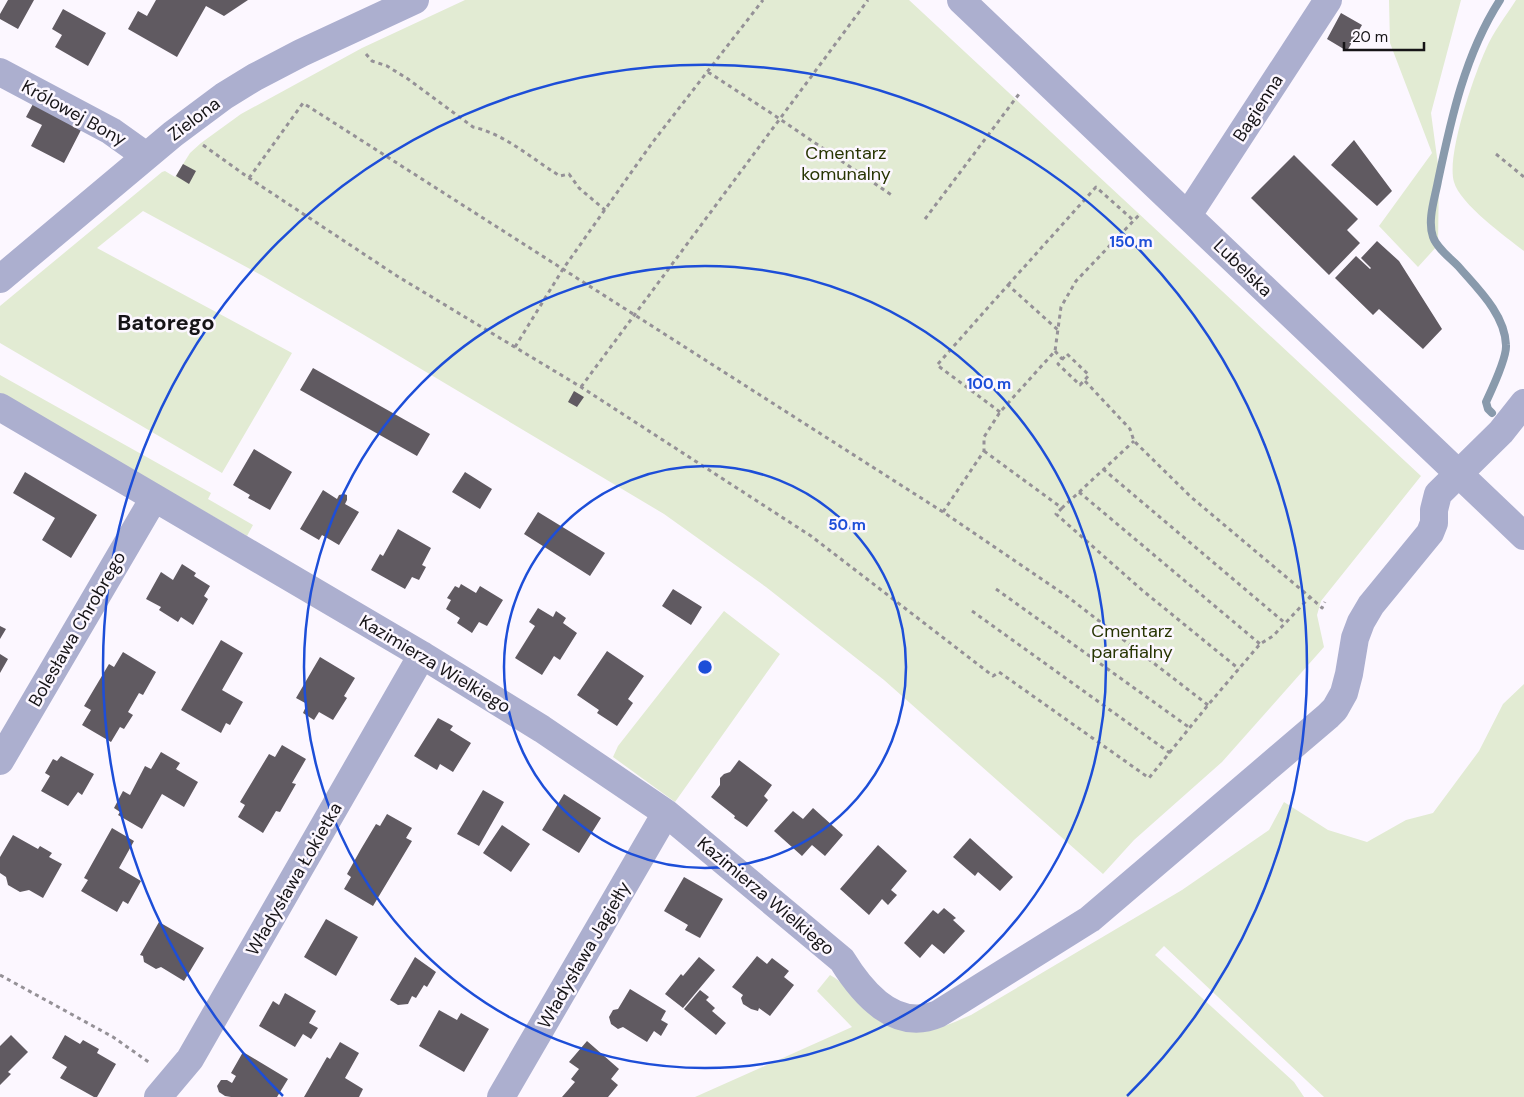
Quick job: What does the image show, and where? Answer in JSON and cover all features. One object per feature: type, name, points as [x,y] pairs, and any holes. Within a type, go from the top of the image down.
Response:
[{"type":"street","name":"Zielona","points":[[0,279],[146,156],[195,117],[250,80],[301,53],[415,0]]},
{"type":"street","name":"Bagienna","points":[[1188,215],[1328,0]]},
{"type":"street","name":"Lubelska","points":[[966,2],[1524,536]]},
{"type":"street","name":"Królowej Bony","points":[[0,72],[111,131],[146,156]]},
{"type":"street","name":"Kazimierza Wielkiego","points":[[0,407],[422,655],[542,729],[666,813],[842,960],[856,980],[885,1009],[908,1018],[929,1018],[1090,920],[1148,868],[1307,736],[1335,709],[1344,693],[1355,638],[1361,622],[1371,605],[1430,534],[1434,522],[1438,494],[1501,432],[1524,403]]},
{"type":"street","name":"Bolesława Chrobrego","points":[[0,761],[154,498]]},
{"type":"street","name":"Władysława Łokietka","points":[[166,1088],[190,1059],[422,655]]},
{"type":"street","name":"Władysława Jagiełły","points":[[501,1097],[666,813]]},
{"type":"path","points":[[515,348],[563,269],[652,143],[763,0]]},
{"type":"path","points":[[581,387],[868,0]]},
{"type":"path","points":[[362,48],[372,61],[387,66],[408,79],[473,127],[486,130],[509,142],[560,176],[568,174],[579,188],[605,210]]},
{"type":"path","points":[[708,72],[893,196]]},
{"type":"path","points":[[925,219],[1015,98]]},
{"type":"path","points":[[249,178],[303,103],[943,512],[1068,597],[1208,705]]},
{"type":"path","points":[[201,143],[249,178],[397,276],[581,387],[811,536],[993,676],[999,672],[1149,778],[1260,644],[1273,636],[1310,597]]},
{"type":"path","points":[[1496,154],[1524,177]]},
{"type":"path","points":[[1000,412],[937,365],[1096,187],[1133,220]]},
{"type":"path","points":[[943,512],[984,451],[984,438],[1000,412],[1055,351],[1061,307],[1076,281],[1140,214]]},
{"type":"path","points":[[1008,285],[1058,330]]},
{"type":"path","points":[[1055,351],[1062,359]]},
{"type":"path","points":[[1067,354],[1089,376],[1080,385],[1058,364],[1062,359],[1067,354]]},
{"type":"path","points":[[1085,381],[1130,429],[1134,440],[1191,496],[1322,608],[1325,602]]},
{"type":"path","points":[[1134,440],[1056,514],[1142,590],[1239,669]]},
{"type":"path","points":[[984,451],[1062,508]]},
{"type":"path","points":[[1103,469],[1285,623]]},
{"type":"path","points":[[1079,492],[1260,644]]},
{"type":"path","points":[[996,589],[1190,728]]},
{"type":"path","points":[[972,611],[1170,753]]},
{"type":"path","points":[[0,975],[113,1037],[166,1088]]},
{"type":"green space","points":[[465,0],[909,0],[1421,476],[1321,601],[1317,615],[1324,647],[1222,762],[1134,840],[1103,874],[884,680],[766,587],[664,514],[263,276],[143,211],[97,248],[292,353],[222,473],[0,343],[0,306],[162,172],[165,171],[175,177],[190,153],[201,143],[241,114],[362,48]]},
{"type":"green space","points":[[1389,0],[1461,0],[1431,113],[1439,172],[1438,245],[1418,267],[1379,226],[1432,153],[1390,43]]},
{"type":"green space","points":[[1516,0],[1524,0],[1524,251],[1484,219],[1465,200],[1454,182],[1453,170],[1457,135],[1475,77],[1489,43]]},
{"type":"green space","points":[[0,375],[211,493],[208,499],[253,525],[247,536],[0,393]]},
{"type":"green space","points":[[724,611],[780,654],[675,802],[613,757],[618,746]]},
{"type":"green space","points":[[1524,684],[1524,1097],[1324,1097],[1164,946],[1155,955],[1294,1082],[1304,1097],[695,1097],[852,1027],[817,991],[830,975],[842,983],[864,1004],[900,1028],[912,1032],[935,1029],[971,1015],[1182,890],[1269,830],[1284,802],[1328,830],[1367,842],[1406,820],[1433,813],[1479,751],[1503,704]]},
{"type":"building","points":[[8,0],[34,0],[18,29],[0,19],[0,14]]},
{"type":"building","points":[[156,0],[248,0],[224,16],[206,6],[177,57],[128,29],[138,11],[147,16]]},
{"type":"building","points":[[63,9],[106,33],[88,66],[55,47],[62,35],[52,29]]},
{"type":"building","points":[[1341,13],[1362,25],[1347,51],[1327,39]]},
{"type":"building","points":[[33,104],[81,130],[64,163],[31,146],[42,125],[26,117]]},
{"type":"building","points":[[1354,140],[1392,191],[1377,206],[1331,165]]},
{"type":"building","points":[[1294,155],[1358,219],[1347,230],[1360,243],[1329,275],[1251,198]]},
{"type":"building","points":[[183,164],[196,171],[189,184],[176,176]]},
{"type":"building","points":[[1377,241],[1399,261],[1442,329],[1423,349],[1379,309],[1373,315],[1335,278],[1356,256],[1370,269],[1361,258]]},
{"type":"building","points":[[313,368],[430,434],[417,456],[300,390]]},
{"type":"building","points":[[574,391],[584,397],[577,407],[568,402]]},
{"type":"building","points":[[254,449],[292,472],[270,510],[248,498],[250,495],[233,485]]},
{"type":"building","points":[[25,472],[97,515],[71,558],[42,540],[55,518],[13,493]]},
{"type":"building","points":[[465,472],[492,489],[480,509],[452,492]]},
{"type":"building","points":[[323,490],[337,499],[339,495],[347,495],[345,504],[359,512],[339,545],[322,535],[319,540],[300,529]]},
{"type":"building","points":[[538,512],[605,553],[590,576],[524,534]]},
{"type":"building","points":[[398,529],[431,548],[422,565],[426,567],[419,580],[412,577],[405,589],[371,570],[380,554],[383,556]]},
{"type":"building","points":[[182,564],[196,573],[194,576],[210,586],[204,596],[208,599],[193,625],[181,617],[178,622],[159,610],[161,607],[146,599],[161,572],[173,580]]},
{"type":"building","points":[[461,584],[476,593],[480,586],[503,600],[487,626],[479,622],[472,633],[457,623],[460,618],[446,609],[451,600],[447,598],[455,586],[459,588]]},
{"type":"building","points":[[673,589],[702,607],[691,625],[662,606]]},
{"type":"building","points":[[538,608],[553,617],[556,611],[566,618],[563,623],[577,633],[560,660],[554,656],[542,675],[515,658],[535,626],[529,622]]},
{"type":"building","points":[[0,626],[6,629],[0,639]]},
{"type":"building","points":[[221,640],[243,653],[222,690],[243,702],[230,725],[226,723],[221,733],[181,710]]},
{"type":"building","points":[[607,651],[644,676],[628,699],[633,703],[617,726],[597,713],[599,710],[577,695]]},
{"type":"building","points":[[123,652],[156,672],[143,695],[139,693],[128,712],[133,715],[124,729],[120,727],[111,742],[82,725],[91,710],[84,706],[109,664],[114,667]]},
{"type":"building","points":[[0,654],[8,659],[0,673]]},
{"type":"building","points":[[320,657],[355,678],[344,696],[347,698],[333,720],[319,712],[314,720],[303,713],[307,704],[296,698]]},
{"type":"building","points":[[438,718],[453,726],[450,730],[471,743],[453,772],[440,764],[437,770],[414,756]]},
{"type":"building","points":[[282,745],[306,759],[292,783],[296,784],[280,812],[276,811],[263,833],[238,817],[245,805],[240,802],[269,754],[275,757]]},
{"type":"building","points":[[161,752],[180,763],[176,769],[198,782],[184,807],[162,794],[142,829],[118,815],[120,812],[114,808],[123,791],[130,795],[145,766],[151,769]]},
{"type":"building","points":[[61,756],[94,774],[82,795],[78,792],[68,806],[41,791],[50,776],[45,773],[53,759],[57,761]]},
{"type":"building","points":[[739,760],[772,785],[764,796],[768,800],[747,827],[711,797],[720,785],[720,778],[730,772]]},
{"type":"building","points":[[483,790],[504,802],[479,846],[457,834]]},
{"type":"building","points":[[564,794],[601,818],[579,853],[542,830]]},
{"type":"building","points":[[813,808],[843,835],[825,856],[812,845],[802,856],[774,831],[793,811],[803,819]]},
{"type":"building","points":[[387,814],[412,828],[406,838],[412,841],[373,906],[344,889],[351,877],[347,874],[361,849],[376,824],[380,826]]},
{"type":"building","points":[[502,825],[530,844],[511,872],[483,853]]},
{"type":"building","points":[[112,828],[134,841],[119,868],[141,881],[128,904],[123,901],[117,912],[81,891],[88,880],[84,878]]},
{"type":"building","points":[[13,835],[38,849],[40,846],[52,853],[49,857],[62,864],[43,898],[29,890],[20,892],[8,885],[6,877],[0,873],[0,857]]},
{"type":"building","points":[[970,838],[1013,877],[1000,891],[978,872],[975,876],[953,857]]},
{"type":"building","points":[[878,845],[907,871],[891,890],[897,895],[888,905],[882,899],[869,915],[840,889]]},
{"type":"building","points":[[684,877],[723,899],[700,938],[685,930],[688,925],[664,911]]},
{"type":"building","points":[[944,908],[956,918],[953,920],[965,931],[944,954],[932,944],[920,958],[904,943],[933,910],[938,914]]},
{"type":"building","points":[[326,919],[358,937],[336,976],[304,957]]},
{"type":"building","points":[[159,922],[204,948],[184,981],[161,967],[156,969],[144,962],[143,956],[140,955]]},
{"type":"building","points":[[757,956],[767,964],[772,958],[789,971],[784,977],[794,985],[770,1016],[759,1008],[758,1011],[743,1004],[741,998],[743,995],[732,987]]},
{"type":"building","points":[[415,957],[436,972],[427,987],[424,985],[416,998],[412,996],[408,1004],[398,1005],[390,1000]]},
{"type":"building","points":[[699,957],[715,970],[683,1008],[665,994],[681,974],[683,976]]},
{"type":"building","points":[[630,989],[666,1011],[661,1020],[668,1024],[661,1036],[654,1031],[647,1042],[623,1027],[618,1029],[611,1024],[609,1017],[613,1010],[618,1009]]},
{"type":"building","points":[[700,990],[709,997],[706,1000],[715,1008],[712,1011],[726,1023],[716,1035],[684,1009]]},
{"type":"building","points":[[285,993],[316,1011],[309,1023],[318,1028],[311,1039],[303,1034],[295,1047],[259,1026],[273,1001],[279,1005]]},
{"type":"building","points":[[439,1010],[457,1020],[461,1013],[489,1029],[464,1072],[419,1046]]},
{"type":"building","points":[[11,1035],[28,1052],[8,1072],[11,1074],[0,1085],[0,1046]]},
{"type":"building","points":[[65,1035],[80,1044],[83,1040],[99,1049],[97,1053],[116,1064],[97,1097],[60,1078],[67,1067],[52,1058]]},
{"type":"building","points":[[587,1041],[619,1069],[611,1079],[618,1085],[608,1097],[562,1097],[575,1082],[571,1079],[579,1069],[569,1062]]},
{"type":"building","points":[[340,1042],[359,1053],[345,1078],[363,1089],[359,1097],[304,1097],[327,1057],[330,1059]]},
{"type":"building","points":[[243,1052],[288,1079],[277,1097],[231,1097],[219,1092],[217,1086],[221,1080],[227,1080],[232,1083],[236,1076],[231,1073]]},
{"type":"waterway","points":[[1492,413],[1488,409],[1486,402],[1499,373],[1506,351],[1501,323],[1481,292],[1437,245],[1431,230],[1431,223],[1432,209],[1454,111],[1468,65],[1477,42],[1500,0]]},
{"type":"district","name":"Batorego","points":[[166,322]]},
{"type":"park label","name":"Cmentarz komunalny","points":[[846,163]]},
{"type":"park label","name":"Cmentarz parafialny","points":[[1132,641]]}]
